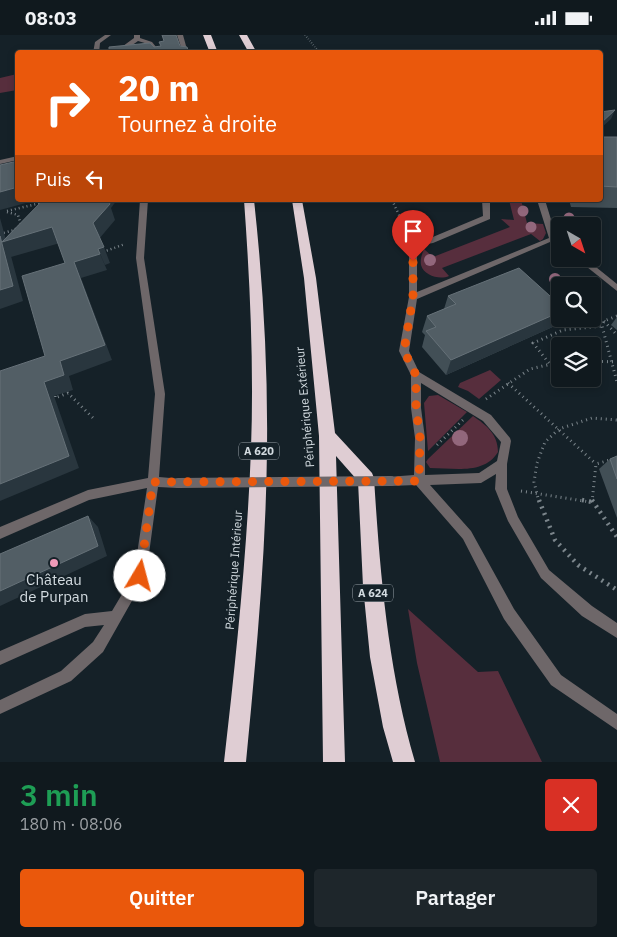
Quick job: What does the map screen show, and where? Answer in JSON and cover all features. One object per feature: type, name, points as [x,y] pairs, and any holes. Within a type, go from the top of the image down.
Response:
[{"type":"highway","points":[[207,35],[213,50]]},
{"type":"highway","points":[[243,35],[251,50]]},
{"type":"highway","name":"Périphérique Intérieur","points":[[235,762],[250,621],[259,449],[259,320],[250,202]]},
{"type":"highway","name":"Périphérique Extérieur","points":[[297,202],[310,278],[327,436],[334,762]]},
{"type":"highway","name":"A 624","points":[[327,436],[366,478],[372,588],[381,658],[393,725],[404,762]]},
{"type":"lane","points":[[97,50],[98,42],[108,35]]},
{"type":"lane","points":[[180,35],[185,50]]},
{"type":"lane","points":[[121,50],[137,37],[151,40],[157,50]]},
{"type":"lane","points":[[0,162],[15,159]]},
{"type":"lane","points":[[0,707],[66,675],[98,647],[140,576],[153,482],[160,394],[140,258],[144,202]]},
{"type":"lane","points":[[486,202],[487,217],[430,241],[413,243],[413,297],[404,351],[416,375],[416,408],[420,438],[419,481],[467,535],[509,614],[556,680],[617,723]]},
{"type":"lane","points":[[542,202],[551,227]]},
{"type":"lane","points":[[413,297],[551,243]]},
{"type":"lane","points":[[591,267],[617,288]]},
{"type":"lane","points":[[416,375],[487,418],[506,441],[500,489],[514,521],[545,574],[587,611],[617,631]]},
{"type":"lane","points":[[0,533],[88,495],[153,482],[419,481],[481,478],[502,464]]},
{"type":"lane","points":[[0,658],[84,621],[116,617]]},
{"type":"path","points":[[305,35],[318,50]]},
{"type":"path","points":[[7,211],[43,202]]},
{"type":"path","points":[[393,202],[413,243]]},
{"type":"path","points":[[5,205],[7,211]]},
{"type":"path","points":[[0,233],[14,230],[21,225],[18,215],[7,211]]},
{"type":"path","points":[[101,252],[126,244],[141,243]]},
{"type":"path","points":[[617,316],[604,321],[602,326],[617,382]]},
{"type":"path","points":[[604,321],[617,335]]},
{"type":"path","points":[[550,363],[533,343],[563,330],[602,326]]},
{"type":"path","points":[[601,361],[617,363]]},
{"type":"path","points":[[508,383],[596,464]]},
{"type":"path","points":[[55,396],[68,393],[94,419]]},
{"type":"path","points":[[617,420],[592,418],[560,429],[545,442],[537,463],[534,482],[536,493],[555,540],[578,565],[617,590]]},
{"type":"path","points":[[596,464],[617,457]]},
{"type":"path","points":[[596,464],[592,502],[617,537]]},
{"type":"path","points":[[519,491],[592,502]]},
{"type":"shaded area","points":[[15,74],[15,90],[0,93],[0,78]]},
{"type":"shaded area","points":[[510,202],[522,202],[527,223],[543,224],[546,233],[543,239],[540,241],[531,234],[442,268],[449,276],[445,277],[433,276],[423,269],[421,261],[424,249],[433,257],[510,227],[501,219],[514,220]]},
{"type":"shaded area","points":[[490,370],[501,380],[479,399],[458,387],[460,383]]},
{"type":"shaded area","points":[[438,395],[467,412],[428,451],[424,403],[429,396]]},
{"type":"shaded area","points":[[473,416],[494,435],[498,452],[485,464],[477,467],[468,469],[430,468],[426,462],[428,459]]},
{"type":"shaded area","points":[[408,609],[478,672],[498,671],[542,762],[440,762],[417,663]]},
{"type":"building","points":[[162,35],[176,35],[180,46],[187,47],[188,50],[109,50],[109,47],[150,43],[154,47],[161,46],[159,42],[164,41]]},
{"type":"building","points":[[615,110],[603,121],[603,112]]},
{"type":"building","points":[[603,137],[617,137],[617,187],[603,186]]},
{"type":"building","points":[[15,162],[15,188],[0,192],[0,165]]},
{"type":"building","points":[[41,202],[109,202],[110,204],[93,223],[104,247],[98,249],[100,254],[74,262],[105,345],[60,361],[64,375],[44,382],[69,456],[0,484],[0,371],[45,356],[22,276],[65,263],[52,227],[2,242]]},
{"type":"building","points":[[0,236],[13,286],[0,290]]},
{"type":"building","points":[[519,268],[551,297],[551,316],[451,360],[426,331],[436,327],[427,316],[456,304],[448,296]]},
{"type":"building","points":[[617,456],[617,479],[610,459]]},
{"type":"building","points":[[88,516],[98,546],[0,591],[0,554]]},
{"type":"place","name":"Château de Purpan","points":[[54,563]]},
{"type":"route","points":[[140,576],[153,482],[419,481],[420,438],[416,408],[416,375],[404,351],[413,297],[413,261]]}]
